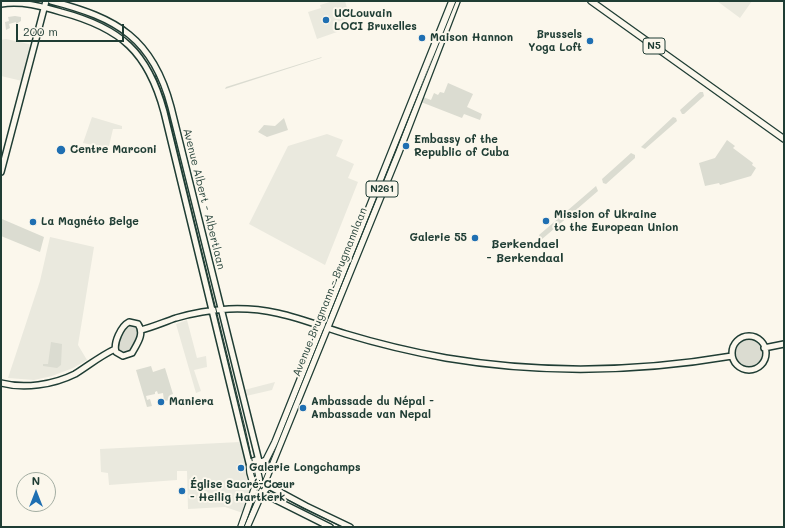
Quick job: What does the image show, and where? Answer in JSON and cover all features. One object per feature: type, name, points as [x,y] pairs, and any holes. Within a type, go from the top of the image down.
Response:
[{"type":"main road","points":[[1,172],[46,1]]},
{"type":"main road","name":"Avenue Albert - Albertlaan","points":[[51,1],[97,15],[118,26],[140,45],[156,66],[165,86],[171,108],[259,461]]},
{"type":"main road","name":"Avenue Brugmann - Brugmannlaan","points":[[259,461],[262,462],[267,459],[452,1]]},
{"type":"main road","name":"Avenue Brugmann - Brugmannlaan","points":[[262,493],[266,489],[267,482],[327,328],[457,1]]},
{"type":"main road","name":"N5","points":[[591,1],[784,139]]},
{"type":"main road","name":"Avenue Albert - Albertlaan","points":[[1,4],[20,3],[44,7],[84,18],[112,31],[130,45],[148,69],[158,90],[162,105],[249,463]]},
{"type":"main road","points":[[141,330],[182,316],[221,310],[252,309],[300,317],[327,328],[415,352],[465,361],[521,367],[606,369],[659,366],[732,356]]},
{"type":"main road","points":[[134,322],[138,324],[141,330],[139,338],[130,355],[120,355],[115,349],[116,342],[125,324],[134,322]]},
{"type":"main road","points":[[745,337],[756,338],[764,348],[765,355],[763,362],[753,369],[741,367],[736,364],[732,356],[732,350],[736,343],[745,337]]},
{"type":"main road","points":[[764,348],[784,344]]},
{"type":"main road","points":[[1,383],[23,386],[59,380],[73,375],[115,349]]},
{"type":"main road","points":[[241,527],[255,487],[249,463],[254,460],[259,461],[267,482],[306,506],[350,527]]},
{"type":"main road","points":[[255,487],[262,493],[330,527]]},
{"type":"main road","points":[[247,527],[262,493]]},
{"type":"shaded area","name":"UCLouvain LOCI Bruxelles","points":[[333,1],[345,1],[350,18],[334,23],[337,32],[317,39],[308,12],[321,8],[320,5]]},
{"type":"shaded area","points":[[717,1],[752,1],[740,18]]},
{"type":"shaded area","points":[[8,17],[21,17],[21,21],[16,24],[16,22],[9,24],[10,28],[6,30],[5,22],[9,21]]},
{"type":"shaded area","points":[[6,39],[29,44],[31,47],[22,81],[1,76],[1,40]]},
{"type":"shaded area","points":[[322,57],[321,58],[225,89],[226,87]]},
{"type":"shaded area","points":[[448,83],[473,94],[467,107],[482,114],[480,120],[464,114],[462,118],[421,102],[423,97],[431,100],[434,93],[438,95],[440,92],[444,93]]},
{"type":"shaded area","points":[[700,92],[703,92],[704,96],[684,114],[682,114],[680,110]]},
{"type":"shaded area","points":[[92,117],[122,126],[122,129],[113,129],[109,146],[103,147],[83,143]]},
{"type":"shaded area","points":[[673,117],[676,118],[677,121],[645,149],[641,147]]},
{"type":"shaded area","points":[[284,118],[288,130],[267,137],[258,132],[264,125],[275,126]]},
{"type":"shaded area","points":[[327,134],[343,140],[336,156],[354,164],[348,178],[358,182],[325,265],[249,224],[288,146]]},
{"type":"shaded area","points":[[727,140],[735,146],[733,148],[753,163],[752,165],[756,168],[751,176],[720,185],[719,183],[705,186],[699,163],[715,158]]},
{"type":"shaded area","points":[[631,153],[635,155],[635,158],[606,184],[603,183],[602,179]]},
{"type":"shaded area","points":[[596,186],[598,191],[541,240],[539,235]]},
{"type":"shaded area","points":[[2,219],[44,237],[40,252],[1,236]]},
{"type":"shaded area","points":[[50,237],[94,247],[78,345],[87,360],[73,368],[52,376],[34,380],[8,378],[40,281]]},
{"type":"shaded area","points":[[187,320],[197,358],[206,356],[207,367],[194,370],[201,391],[196,393],[176,324]]},
{"type":"shaded area","points":[[132,324],[137,327],[139,331],[131,350],[124,354],[118,350],[120,339],[123,331]]},
{"type":"shaded area","points":[[749,340],[758,344],[762,353],[758,362],[749,366],[740,362],[736,353],[740,344]]},
{"type":"shaded area","points":[[51,342],[62,344],[61,365],[57,368],[43,366],[43,364],[48,364]]},
{"type":"shaded area","points":[[151,366],[153,372],[165,368],[173,394],[170,395],[171,400],[164,401],[163,393],[158,394],[157,391],[155,394],[146,396],[147,400],[150,399],[152,406],[147,407],[136,370]]},
{"type":"shaded area","points":[[275,382],[272,390],[246,396],[244,390]]},
{"type":"shaded area","points":[[240,442],[253,489],[243,513],[225,507],[188,509],[187,471],[177,471],[177,480],[109,485],[108,473],[101,472],[100,449]]},
{"type":"tram line","points":[[244,527],[456,1]]},
{"type":"tram line","points":[[155,75],[165,101],[245,428],[256,478],[257,490]]},
{"type":"tram line","points":[[259,480],[270,491],[342,527]]},
{"type":"place","name":"UCLouvain LOCI Bruxelles","points":[[326,20]]},
{"type":"place","name":"Maison Hannon","points":[[422,38]]},
{"type":"place","name":"Brussels Yoga Loft","points":[[590,41]]},
{"type":"place","name":"Embassy of the Republic of Cuba","points":[[406,146]]},
{"type":"place","name":"Centre Marconi","points":[[61,150]]},
{"type":"place","name":"Mission of Ukraine to the European Union","points":[[546,221]]},
{"type":"place","name":"La Magnéto Belge","points":[[33,222]]},
{"type":"place","name":"Galerie 55","points":[[475,238]]},
{"type":"place","name":"Maniera","points":[[161,402]]},
{"type":"place","name":"Ambassade du Népal - Ambassade van Nepal","points":[[303,408]]},
{"type":"place","name":"Galerie Longchamps","points":[[241,468]]},
{"type":"place","name":"Église Sacré-Cœur - Heilig Hartkerk","points":[[182,491]]},
{"type":"district","name":"Berkendael - Berkendaal","points":[[525,251]]}]
